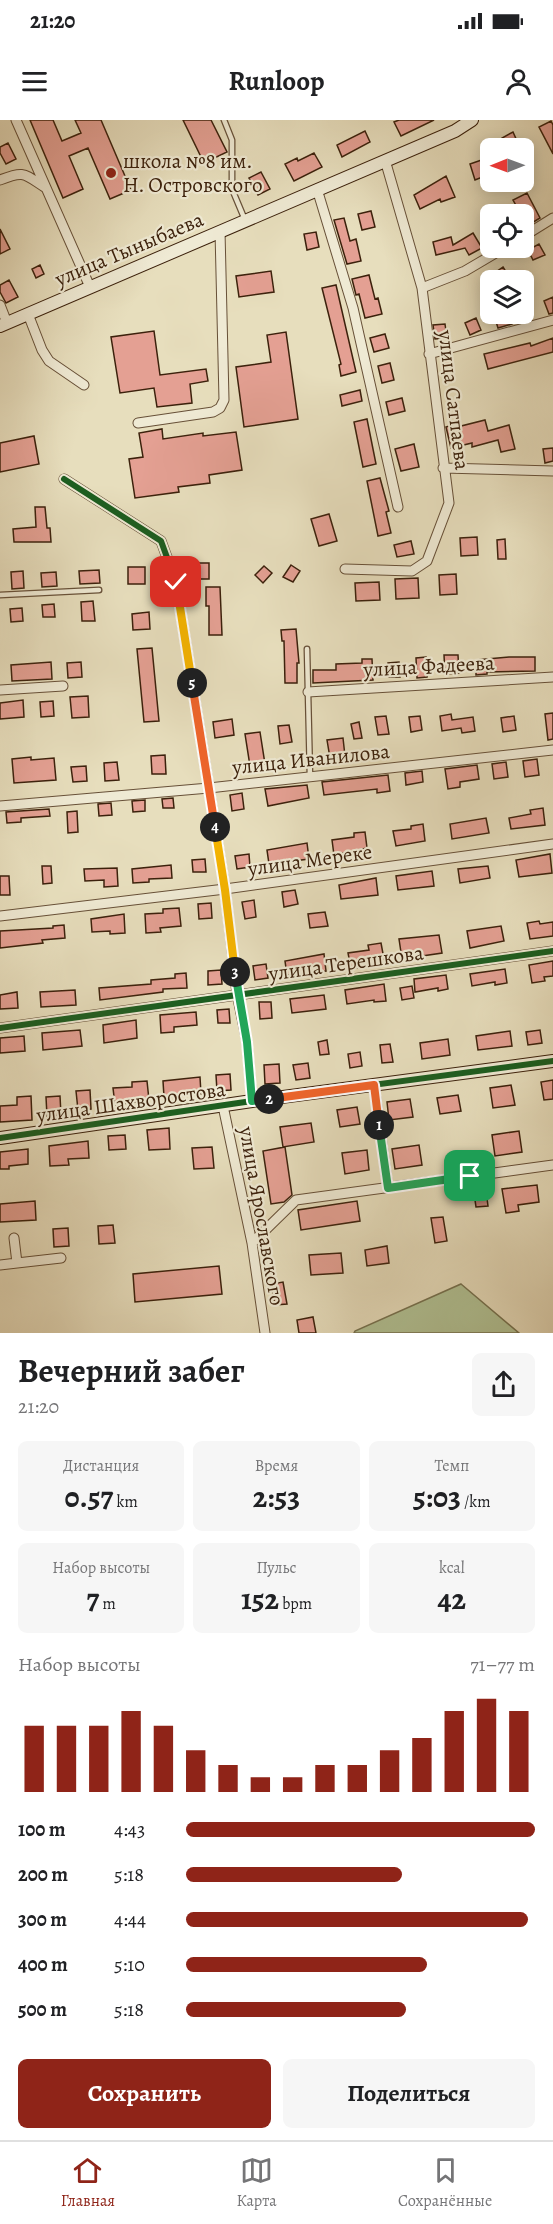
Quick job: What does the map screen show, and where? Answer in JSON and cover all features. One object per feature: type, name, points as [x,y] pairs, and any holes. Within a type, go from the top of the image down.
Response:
[{"type":"street","points":[[16,120],[90,287]]},
{"type":"street","name":"улица Тыныбаева","points":[[4,325],[455,130],[472,120]]},
{"type":"street","name":"улица Сатпаева","points":[[345,569],[412,571],[427,561],[449,503],[422,288],[385,160]]},
{"type":"street","points":[[0,180],[19,173],[25,174],[47,189]]},
{"type":"street","points":[[317,189],[353,308],[398,507]]},
{"type":"street","points":[[534,230],[553,218]]},
{"type":"street","points":[[138,423],[213,412],[220,408],[224,399],[220,231]]},
{"type":"street","points":[[422,288],[465,271],[487,258]]},
{"type":"street","points":[[0,306],[4,325]]},
{"type":"street","points":[[28,314],[42,350],[49,361],[84,385]]},
{"type":"street","points":[[429,354],[553,320]]},
{"type":"street","points":[[443,468],[553,471]]},
{"type":"street","name":"улица Ярославского","points":[[64,479],[161,541],[176,582],[225,890],[237,994],[247,1042],[252,1101]]},
{"type":"street","name":"улица Фадеева","points":[[308,692],[553,678]]},
{"type":"street","points":[[0,690],[63,686]]},
{"type":"street","name":"улица Иванилова","points":[[0,806],[209,788],[553,750]]},
{"type":"street","name":"улица Мереке","points":[[0,916],[225,890],[553,844]]},
{"type":"street","name":"улица Терешкова","points":[[0,1028],[553,951]]},
{"type":"street","name":"улица Шахворостова","points":[[0,1138],[252,1101],[553,1062]]},
{"type":"street","points":[[374,1085],[388,1188]]},
{"type":"street","name":"улица Ярославского","points":[[223,1106],[252,1243],[264,1333]]},
{"type":"street","points":[[252,1243],[296,1200],[553,1165]]},
{"type":"street","points":[[14,1238],[17,1263]]},
{"type":"street","points":[[0,1265],[61,1258]]},
{"type":"lane","points":[[224,120],[232,140],[232,189],[245,220]]},
{"type":"lane","points":[[0,595],[99,590]]},
{"type":"lane","points":[[307,649],[310,777]]},
{"type":"green space","points":[[461,1284],[519,1333],[354,1333],[355,1331]]},
{"type":"building","name":"школа №8 им. Н. Островского","points":[[30,120],[53,120],[62,141],[81,133],[75,120],[101,120],[131,190],[110,199],[88,148],[69,156],[83,189],[63,198]]},
{"type":"building","points":[[183,120],[211,120],[227,152],[204,163]]},
{"type":"building","points":[[434,120],[401,136],[394,122]]},
{"type":"building","points":[[551,121],[553,125],[553,154],[539,127]]},
{"type":"building","points":[[365,131],[370,142],[342,157],[337,145]]},
{"type":"building","points":[[513,132],[516,138],[502,138]]},
{"type":"building","points":[[8,143],[16,159],[6,164],[0,153],[0,147]]},
{"type":"building","points":[[314,153],[322,167],[294,181],[285,164],[297,158],[298,161]]},
{"type":"building","points":[[480,160],[480,178],[475,180],[470,164]]},
{"type":"building","points":[[261,172],[270,189],[258,195],[249,178]]},
{"type":"building","points":[[446,176],[455,197],[441,202],[440,199],[420,209],[414,195]]},
{"type":"building","points":[[527,193],[533,204],[515,204],[513,200]]},
{"type":"building","points":[[534,206],[540,218],[534,222]]},
{"type":"building","points":[[371,211],[375,227],[362,230],[358,214]]},
{"type":"building","points":[[344,218],[350,241],[356,239],[361,261],[347,264],[334,220]]},
{"type":"building","points":[[0,229],[10,249],[0,254]]},
{"type":"building","points":[[316,232],[319,247],[307,250],[304,234]]},
{"type":"building","points":[[473,233],[480,249],[469,255],[465,248],[436,255],[433,242],[451,237],[453,245]]},
{"type":"building","points":[[539,244],[545,255],[533,260],[534,247]]},
{"type":"building","points":[[40,265],[44,274],[36,278],[32,269]]},
{"type":"building","points":[[271,271],[274,292],[239,297],[236,276]]},
{"type":"building","points":[[369,275],[375,299],[378,298],[382,314],[365,318],[359,294],[356,295],[352,279]]},
{"type":"building","points":[[9,280],[18,297],[6,303],[0,292],[0,285]]},
{"type":"building","points":[[336,285],[356,372],[341,376],[339,365],[341,364],[322,288]]},
{"type":"building","points":[[553,297],[553,313],[549,314],[544,301]]},
{"type":"building","points":[[476,318],[481,330],[470,335],[465,323]]},
{"type":"building","points":[[445,324],[447,338],[435,339],[433,325]]},
{"type":"building","points":[[497,324],[512,324],[498,328]]},
{"type":"building","points":[[154,331],[160,375],[206,369],[208,381],[190,384],[192,403],[157,407],[154,388],[120,393],[111,337]]},
{"type":"building","points":[[286,332],[298,419],[244,427],[236,367],[271,362],[267,335]]},
{"type":"building","points":[[385,334],[389,348],[374,352],[370,338]]},
{"type":"building","points":[[553,338],[553,352],[488,369],[484,354],[530,343],[531,346]]},
{"type":"building","points":[[452,360],[454,373],[444,374],[442,362]]},
{"type":"building","points":[[390,363],[394,380],[382,383],[378,366]]},
{"type":"building","points":[[360,390],[362,401],[342,406],[340,395]]},
{"type":"building","points":[[402,398],[405,411],[389,415],[386,402]]},
{"type":"building","points":[[367,419],[376,464],[363,467],[354,422]]},
{"type":"building","points":[[485,420],[488,431],[509,425],[515,449],[501,452],[498,440],[472,447],[472,443],[451,448],[446,427],[456,424],[457,427]]},
{"type":"building","points":[[162,429],[163,439],[203,433],[203,436],[236,432],[242,470],[209,475],[210,483],[178,487],[179,492],[135,498],[129,459],[143,457],[139,433]]},
{"type":"building","points":[[34,436],[39,464],[0,472],[0,443]]},
{"type":"building","points":[[414,444],[419,467],[401,471],[395,449]]},
{"type":"building","points":[[553,448],[553,461],[545,463],[543,449]]},
{"type":"building","points":[[380,478],[389,511],[386,512],[391,533],[378,536],[367,481]]},
{"type":"building","points":[[35,507],[45,507],[51,542],[14,542],[13,529],[36,527]]},
{"type":"building","points":[[329,514],[337,541],[319,546],[311,519]]},
{"type":"building","points":[[477,537],[478,555],[461,556],[460,538]]},
{"type":"building","points":[[505,539],[506,559],[498,559],[497,540]]},
{"type":"building","points":[[411,541],[414,554],[397,557],[394,545]]},
{"type":"building","points":[[195,563],[209,563],[209,579],[195,579]]},
{"type":"building","points":[[291,565],[300,571],[293,582],[283,577]]},
{"type":"building","points":[[264,566],[272,573],[263,583],[255,575]]},
{"type":"building","points":[[128,567],[145,567],[145,584],[128,584]]},
{"type":"building","points":[[99,570],[100,583],[80,584],[79,571]]},
{"type":"building","points":[[23,571],[24,588],[12,589],[11,572]]},
{"type":"building","points":[[56,572],[57,586],[42,587],[41,573]]},
{"type":"building","points":[[456,574],[457,594],[440,595],[439,575]]},
{"type":"building","points":[[418,578],[419,598],[396,599],[395,579]]},
{"type":"building","points":[[379,582],[380,600],[356,601],[355,583]]},
{"type":"building","points":[[206,587],[220,587],[222,635],[209,635],[209,606],[206,606]]},
{"type":"building","points":[[93,601],[95,621],[82,621],[81,602]]},
{"type":"building","points":[[54,604],[55,617],[43,617],[42,605]]},
{"type":"building","points":[[22,608],[23,621],[11,622],[10,609]]},
{"type":"building","points":[[149,612],[150,629],[133,630],[132,614]]},
{"type":"building","points":[[296,629],[299,663],[297,663],[297,683],[285,683],[284,641],[282,641],[281,630]]},
{"type":"building","points":[[152,648],[159,721],[144,722],[137,649]]},
{"type":"building","points":[[444,655],[458,655],[459,673],[445,674]]},
{"type":"building","points":[[426,657],[427,677],[417,678],[416,658]]},
{"type":"building","points":[[535,657],[535,671],[487,672],[487,674],[476,675],[476,660]]},
{"type":"building","points":[[362,659],[372,659],[373,680],[313,683],[313,670],[336,670],[336,664],[362,663]]},
{"type":"building","points":[[51,662],[52,679],[12,681],[11,665]]},
{"type":"building","points":[[81,662],[82,677],[68,678],[67,663]]},
{"type":"building","points":[[399,662],[400,677],[389,677],[388,663]]},
{"type":"building","points":[[88,696],[89,717],[72,718],[70,697]]},
{"type":"building","points":[[23,700],[24,717],[0,719],[0,703]]},
{"type":"building","points":[[53,701],[54,716],[41,717],[40,702]]},
{"type":"building","points":[[553,713],[553,739],[548,740],[545,714]]},
{"type":"building","points":[[451,714],[452,720],[473,717],[475,731],[462,733],[461,728],[442,731],[440,716]]},
{"type":"building","points":[[386,716],[389,734],[378,735],[375,717]]},
{"type":"building","points":[[420,716],[422,730],[411,732],[409,717]]},
{"type":"building","points":[[514,716],[516,730],[503,732],[501,718]]},
{"type":"building","points":[[232,719],[234,735],[215,738],[213,722]]},
{"type":"building","points":[[359,722],[362,738],[354,739],[351,724]]},
{"type":"building","points":[[289,725],[292,742],[280,744],[278,726]]},
{"type":"building","points":[[260,732],[265,764],[250,766],[245,734]]},
{"type":"building","points":[[343,738],[345,756],[330,758],[327,740]]},
{"type":"building","points":[[165,755],[166,774],[152,774],[151,756]]},
{"type":"building","points":[[31,757],[31,760],[54,758],[56,780],[14,783],[12,759]]},
{"type":"building","points":[[537,759],[539,775],[525,777],[523,761]]},
{"type":"building","points":[[117,762],[119,780],[105,781],[104,763]]},
{"type":"building","points":[[506,762],[508,777],[494,779],[492,764]]},
{"type":"building","points":[[477,765],[479,779],[460,782],[460,787],[448,789],[445,769]]},
{"type":"building","points":[[86,766],[87,781],[73,782],[71,767]]},
{"type":"building","points":[[422,771],[423,782],[406,785],[405,773]]},
{"type":"building","points":[[388,775],[390,791],[377,793],[377,789],[324,795],[322,782]]},
{"type":"building","points":[[307,785],[309,798],[268,806],[265,789]]},
{"type":"building","points":[[242,793],[244,809],[232,811],[230,795]]},
{"type":"building","points":[[173,798],[174,808],[163,808],[162,799]]},
{"type":"building","points":[[145,800],[145,811],[133,812],[132,801]]},
{"type":"building","points":[[111,803],[112,815],[99,816],[98,804]]},
{"type":"building","points":[[543,808],[545,825],[511,829],[509,818],[531,814],[530,810]]},
{"type":"building","points":[[49,809],[50,816],[21,818],[21,822],[7,823],[6,812]]},
{"type":"building","points":[[77,811],[78,832],[68,833],[67,812]]},
{"type":"building","points":[[486,818],[489,833],[452,839],[450,824]]},
{"type":"building","points":[[423,824],[425,841],[396,846],[393,831],[411,829],[411,826]]},
{"type":"building","points":[[365,832],[367,848],[334,855],[332,840],[354,837],[354,833]]},
{"type":"building","points":[[307,843],[309,859],[269,864],[267,850]]},
{"type":"building","points":[[249,854],[250,867],[237,869],[235,856]]},
{"type":"building","points":[[550,854],[552,873],[519,877],[516,860]]},
{"type":"building","points":[[205,859],[206,872],[193,872],[192,860]]},
{"type":"building","points":[[171,865],[172,878],[149,879],[149,882],[133,883],[132,869]]},
{"type":"building","points":[[42,866],[51,866],[52,883],[43,884]]},
{"type":"building","points":[[488,866],[490,878],[460,883],[458,869]]},
{"type":"building","points":[[117,868],[118,886],[104,887],[104,880],[85,881],[84,869]]},
{"type":"building","points":[[432,871],[434,886],[398,890],[396,876]]},
{"type":"building","points":[[0,876],[9,876],[10,895],[0,895]]},
{"type":"building","points":[[376,878],[378,895],[341,899],[339,885]]},
{"type":"building","points":[[295,890],[298,904],[284,907],[282,892]]},
{"type":"building","points":[[254,900],[256,917],[245,919],[242,902]]},
{"type":"building","points":[[211,903],[212,918],[199,919],[198,904]]},
{"type":"building","points":[[179,908],[181,926],[160,928],[161,932],[146,933],[145,914],[163,913],[163,909]]},
{"type":"building","points":[[325,912],[328,926],[310,928],[308,914]]},
{"type":"building","points":[[124,914],[125,933],[92,932],[91,919]]},
{"type":"building","points":[[539,921],[540,924],[553,922],[553,936],[530,939],[527,923]]},
{"type":"building","points":[[64,925],[65,938],[0,948],[0,931],[53,928],[53,926]]},
{"type":"building","points":[[501,926],[504,941],[470,948],[467,931]]},
{"type":"building","points":[[439,935],[442,953],[402,959],[399,939]]},
{"type":"building","points":[[381,943],[384,959],[362,962],[363,967],[351,969],[348,953],[369,950],[368,945]]},
{"type":"building","points":[[324,954],[326,971],[287,975],[285,961]]},
{"type":"building","points":[[553,961],[553,976],[544,977],[545,981],[532,983],[529,965]]},
{"type":"building","points":[[266,964],[268,978],[255,980],[253,966]]},
{"type":"building","points":[[505,969],[507,983],[495,985],[495,982],[472,986],[470,974]]},
{"type":"building","points":[[221,970],[222,984],[208,985],[208,971]]},
{"type":"building","points":[[186,973],[187,988],[163,989],[163,992],[100,1000],[99,988],[151,984],[151,980],[175,978],[175,974]]},
{"type":"building","points":[[446,975],[448,989],[438,991],[438,988],[415,992],[414,979]]},
{"type":"building","points":[[384,984],[386,1001],[374,1002],[374,1000],[347,1004],[345,990]]},
{"type":"building","points":[[412,986],[414,998],[402,1000],[400,988]]},
{"type":"building","points":[[75,990],[76,1005],[41,1007],[40,992]]},
{"type":"building","points":[[17,992],[18,1008],[0,1009],[0,995]]},
{"type":"building","points":[[324,995],[326,1009],[292,1013],[290,999]]},
{"type":"building","points":[[259,1002],[271,1002],[272,1018],[260,1019]]},
{"type":"building","points":[[229,1009],[230,1023],[218,1023],[217,1010]]},
{"type":"building","points":[[196,1012],[197,1025],[174,1027],[174,1032],[161,1033],[160,1015]]},
{"type":"building","points":[[136,1020],[137,1038],[104,1043],[103,1025]]},
{"type":"building","points":[[80,1030],[82,1046],[43,1050],[42,1033]]},
{"type":"building","points":[[540,1030],[542,1043],[528,1045],[526,1032]]},
{"type":"building","points":[[510,1031],[512,1046],[478,1050],[476,1036]]},
{"type":"building","points":[[24,1036],[25,1051],[0,1053],[0,1038]]},
{"type":"building","points":[[448,1039],[450,1055],[422,1059],[420,1043]]},
{"type":"building","points":[[327,1040],[329,1054],[320,1055],[318,1042]]},
{"type":"building","points":[[390,1044],[393,1062],[382,1063],[380,1045]]},
{"type":"building","points":[[360,1052],[362,1066],[350,1068],[348,1054]]},
{"type":"building","points":[[308,1063],[310,1078],[296,1080],[293,1065]]},
{"type":"building","points":[[279,1064],[280,1083],[265,1084],[264,1065]]},
{"type":"building","points":[[230,1074],[231,1090],[217,1091],[216,1075]]},
{"type":"building","points":[[200,1077],[201,1094],[164,1097],[163,1081]]},
{"type":"building","points":[[553,1080],[553,1099],[544,1100],[541,1082]]},
{"type":"building","points":[[147,1081],[149,1100],[115,1105],[113,1088],[132,1087],[132,1082]]},
{"type":"building","points":[[511,1085],[515,1105],[493,1108],[490,1088]]},
{"type":"building","points":[[90,1090],[91,1109],[78,1110],[76,1091]]},
{"type":"building","points":[[458,1095],[461,1111],[440,1114],[437,1098]]},
{"type":"building","points":[[31,1096],[32,1120],[0,1122],[0,1106],[17,1105],[17,1097]]},
{"type":"building","points":[[60,1096],[61,1115],[47,1116],[46,1097]]},
{"type":"building","points":[[410,1099],[413,1117],[389,1120],[387,1102]]},
{"type":"building","points":[[357,1107],[360,1124],[340,1127],[337,1110]]},
{"type":"building","points":[[311,1123],[314,1142],[283,1147],[280,1127]]},
{"type":"building","points":[[169,1128],[170,1149],[149,1150],[147,1130]]},
{"type":"building","points":[[519,1131],[522,1152],[495,1156],[492,1135]]},
{"type":"building","points":[[125,1135],[126,1149],[109,1150],[108,1136]]},
{"type":"building","points":[[88,1141],[89,1158],[68,1159],[69,1165],[50,1166],[49,1146]]},
{"type":"building","points":[[419,1145],[422,1165],[395,1169],[392,1149]]},
{"type":"building","points":[[212,1147],[214,1168],[194,1169],[192,1148]]},
{"type":"building","points":[[285,1147],[292,1195],[284,1202],[271,1204],[263,1151]]},
{"type":"building","points":[[28,1149],[28,1164],[0,1169],[0,1152]]},
{"type":"building","points":[[367,1150],[369,1170],[345,1174],[342,1153]]},
{"type":"building","points":[[537,1185],[539,1202],[518,1205],[519,1211],[506,1213],[502,1189]]},
{"type":"building","points":[[486,1191],[488,1206],[476,1207],[474,1193]]},
{"type":"building","points":[[35,1201],[36,1220],[0,1222],[0,1204]]},
{"type":"building","points":[[357,1201],[360,1221],[301,1230],[298,1210]]},
{"type":"building","points":[[443,1217],[447,1241],[435,1243],[431,1218]]},
{"type":"building","points":[[113,1225],[115,1243],[99,1244],[98,1226]]},
{"type":"building","points":[[68,1228],[69,1246],[54,1247],[53,1229]]},
{"type":"building","points":[[387,1246],[389,1263],[367,1266],[365,1250]]},
{"type":"building","points":[[341,1253],[343,1273],[311,1275],[309,1255]]},
{"type":"building","points":[[219,1266],[222,1294],[135,1302],[133,1274]]},
{"type":"building","points":[[283,1282],[287,1304],[275,1305],[272,1284]]},
{"type":"building","points":[[313,1317],[316,1333],[299,1333],[297,1320]]},
{"type":"cycle path","points":[[64,479],[161,541],[176,582],[225,889],[237,994],[247,1042],[252,1101]]},
{"type":"cycle path","points":[[0,1028],[553,951]]},
{"type":"cycle path","points":[[0,1138],[252,1101],[553,1061]]},
{"type":"place","name":"школа №8 им. Н. Островского","points":[[111,173]]},
{"type":"route","points":[[176,582],[225,890],[237,994],[247,1042],[252,1101],[374,1085],[388,1188],[470,1176]]}]
